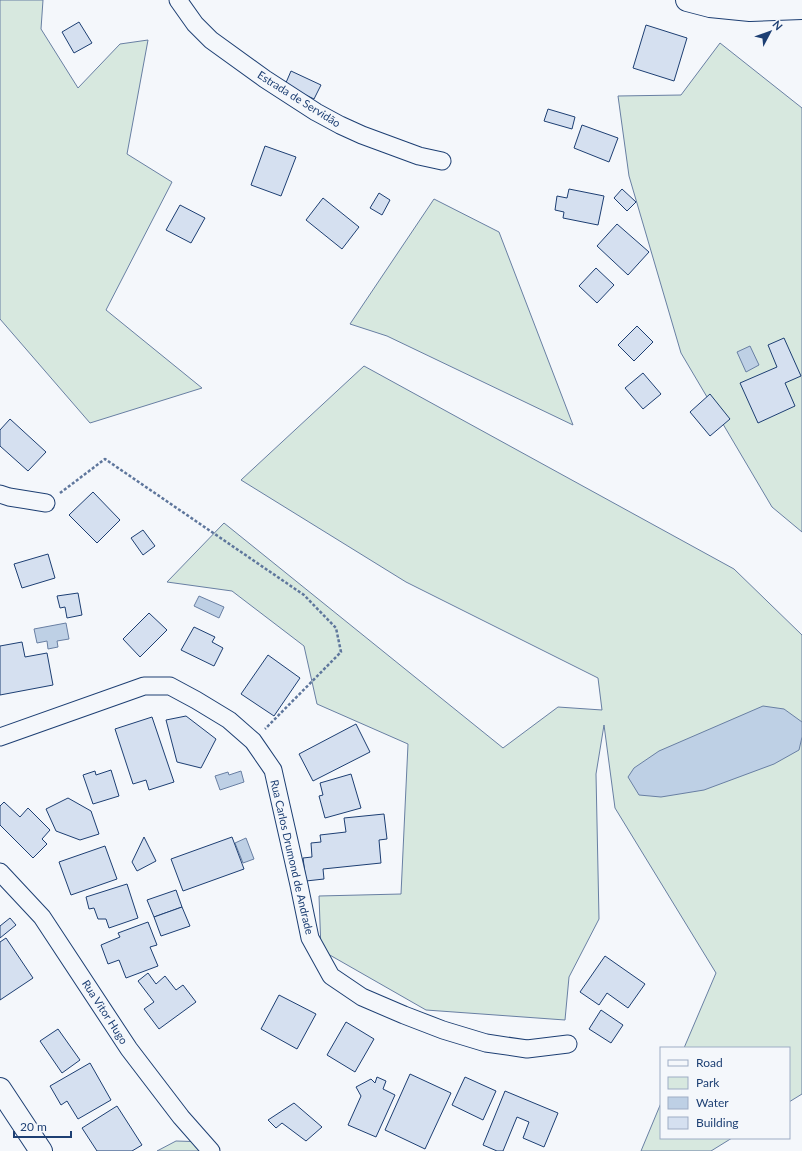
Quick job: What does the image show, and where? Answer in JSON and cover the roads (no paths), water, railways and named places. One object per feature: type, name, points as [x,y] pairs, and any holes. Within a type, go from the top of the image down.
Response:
[{"type":"street","name":"Estrada de Servidão","points":[[178,0],[195,24],[211,40],[265,79],[316,112],[362,135],[419,156],[442,161]]},
{"type":"street","points":[[687,0],[710,6],[750,10],[802,8]]},
{"type":"street","points":[[0,494],[9,497],[46,503]]},
{"type":"street","name":"Rua Carlos Drumond de Andrade","points":[[0,737],[144,686],[170,686],[196,700],[229,720],[253,741],[273,770],[310,938],[331,976],[362,997],[404,1016],[486,1043],[527,1049],[568,1044]]},
{"type":"street","name":"Rua Vitor Hugo","points":[[0,872],[42,917],[129,1049],[181,1117],[211,1151]]},
{"type":"street","points":[[0,1090],[41,1151]]},
{"type":"water","points":[[750,346],[759,365],[746,372],[737,352]]},
{"type":"water","points":[[199,596],[224,607],[219,618],[194,606]]},
{"type":"water","points":[[66,623],[69,639],[57,641],[58,647],[48,649],[47,641],[37,643],[34,629]]},
{"type":"water","points":[[763,706],[784,709],[802,722],[802,737],[799,750],[774,764],[704,790],[661,797],[639,795],[628,777],[634,768],[659,751]]},
{"type":"water","points":[[241,771],[244,782],[220,790],[215,776],[228,772],[229,775]]},
{"type":"water","points":[[246,838],[254,859],[243,863],[235,843]]}]
